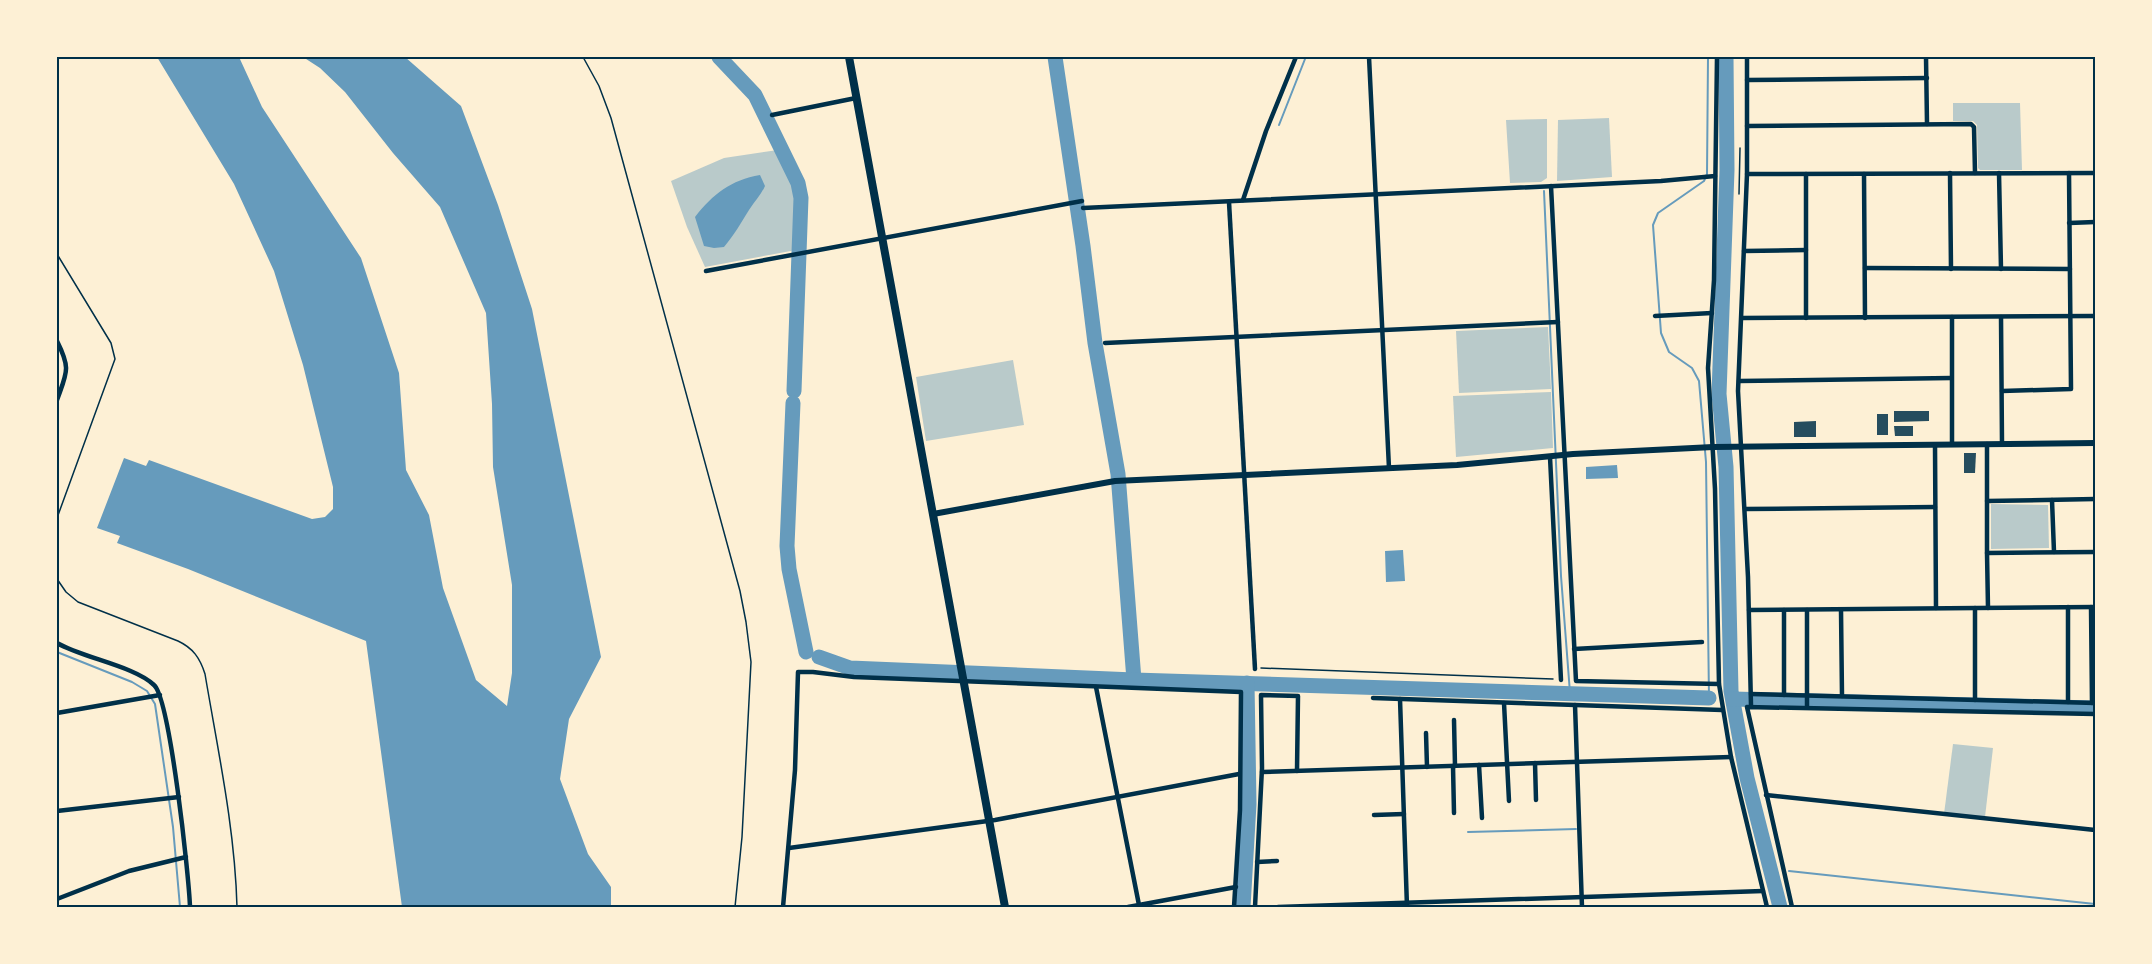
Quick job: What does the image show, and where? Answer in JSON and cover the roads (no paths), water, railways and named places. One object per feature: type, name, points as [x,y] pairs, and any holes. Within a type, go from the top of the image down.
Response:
[{"type":"main road","points":[[849,57],[1005,907]]},
{"type":"street","points":[[1243,200],[1266,131],[1296,57]]},
{"type":"street","points":[[1369,57],[1389,468]]},
{"type":"street","points":[[1716,57],[1712,177],[1712,313],[1708,368],[1714,447],[1719,684],[1731,757],[1767,907]]},
{"type":"street","points":[[1747,57],[1747,174],[1739,381],[1751,705]]},
{"type":"street","points":[[1926,57],[1928,124]]},
{"type":"street","points":[[1747,80],[1927,78]]},
{"type":"street","points":[[772,115],[856,98]]},
{"type":"street","points":[[1747,126],[1971,124],[1974,128],[1975,173]]},
{"type":"street","points":[[1950,173],[1951,268]]},
{"type":"street","points":[[1999,173],[2001,269]]},
{"type":"street","points":[[2002,391],[2071,389],[2069,173]]},
{"type":"street","points":[[1747,174],[2095,173]]},
{"type":"street","points":[[1806,174],[1806,318]]},
{"type":"street","points":[[1864,174],[1865,318]]},
{"type":"street","points":[[1083,208],[1712,177]]},
{"type":"street","points":[[1551,186],[1575,681],[1719,684]]},
{"type":"street","points":[[706,271],[1082,201]]},
{"type":"street","points":[[1229,202],[1255,669]]},
{"type":"street","points":[[2069,223],[2095,222]]},
{"type":"street","points":[[1744,251],[1806,250]]},
{"type":"street","points":[[1865,268],[2070,269]]},
{"type":"street","points":[[1655,316],[1712,313]]},
{"type":"street","points":[[1742,318],[2095,316]]},
{"type":"street","points":[[1952,317],[1952,444]]},
{"type":"street","points":[[2001,317],[2002,444]]},
{"type":"street","points":[[1105,343],[1558,322]]},
{"type":"street","points":[[57,341],[67,361],[67,372],[57,400]]},
{"type":"street","points":[[1739,381],[1951,378]]},
{"type":"street","points":[[933,514],[1115,481],[1389,468],[1714,447],[2095,443]]},
{"type":"street","points":[[1935,444],[1936,608]]},
{"type":"street","points":[[1987,444],[1988,608]]},
{"type":"street","points":[[1550,457],[1561,680]]},
{"type":"street","points":[[2052,500],[2054,552]]},
{"type":"street","points":[[1987,501],[2095,500]]},
{"type":"street","points":[[1745,509],[1935,507]]},
{"type":"street","points":[[1987,553],[2095,552]]},
{"type":"street","points":[[1557,594],[1570,594]]},
{"type":"street","points":[[1749,610],[2093,607],[2093,703],[1751,694]]},
{"type":"street","points":[[1975,608],[1975,700]]},
{"type":"street","points":[[2068,608],[2068,702]]},
{"type":"street","points":[[1784,610],[1784,695]]},
{"type":"street","points":[[1807,610],[1807,707]]},
{"type":"street","points":[[1841,610],[1842,696]]},
{"type":"street","points":[[1574,649],[1702,642]]},
{"type":"street","points":[[57,643],[141,677],[154,685],[160,696],[179,797],[190,907]]},
{"type":"street","points":[[783,907],[795,770],[798,672],[1241,692],[1240,810],[1234,907]]},
{"type":"street","points":[[1096,687],[1139,905]]},
{"type":"street","points":[[1255,907],[1262,772],[1261,695],[1298,696],[1297,771]]},
{"type":"street","points":[[57,713],[160,696]]},
{"type":"street","points":[[1372,698],[1722,708]]},
{"type":"street","points":[[1400,699],[1407,905]]},
{"type":"street","points":[[1504,703],[1509,801]]},
{"type":"street","points":[[1575,705],[1582,907]]},
{"type":"street","points":[[1792,907],[1747,707],[1751,705],[2095,714]]},
{"type":"street","points":[[1454,720],[1454,813]]},
{"type":"street","points":[[1426,733],[1427,767]]},
{"type":"street","points":[[1262,772],[1731,757]]},
{"type":"street","points":[[1535,763],[1536,800]]},
{"type":"street","points":[[1479,765],[1482,818]]},
{"type":"street","points":[[789,848],[989,821],[1239,774]]},
{"type":"street","points":[[1766,795],[2095,830]]},
{"type":"street","points":[[57,812],[179,797]]},
{"type":"street","points":[[1374,815],[1404,814]]},
{"type":"street","points":[[57,898],[129,871],[186,857]]},
{"type":"street","points":[[1257,862],[1277,861]]},
{"type":"street","points":[[1128,907],[1236,887]]},
{"type":"street","points":[[1278,907],[1407,905],[1763,891]]},
{"type":"water","points":[[157,57],[239,57],[262,107],[361,258],[399,373],[406,470],[429,515],[443,588],[476,680],[507,706],[512,673],[512,585],[493,467],[492,404],[486,313],[440,207],[393,153],[345,92],[320,68],[303,57],[405,57],[461,106],[498,205],[532,309],[601,657],[569,719],[560,779],[588,854],[611,887],[611,907],[402,907],[366,641],[188,569],[117,543],[120,536],[97,528],[124,458],[146,466],[149,460],[312,519],[325,517],[333,509],[333,487],[303,365],[274,271],[234,184]]},
{"type":"water","points":[[760,175],[765,186],[728,242],[724,247],[704,246],[695,217],[723,189],[740,180]]},
{"type":"water","points":[[1617,465],[1618,478],[1586,479],[1586,467]]},
{"type":"water","points":[[1403,550],[1405,581],[1386,582],[1385,551]]},
{"type":"waterway","points":[[719,57],[755,95],[798,183],[801,198],[794,391]]},
{"type":"waterway","points":[[1055,57],[1095,343],[1118,474],[1134,680]]},
{"type":"waterway","points":[[1708,57],[1707,174],[1704,181],[1658,213],[1653,225],[1661,333],[1669,352],[1692,368],[1699,381],[1706,462],[1709,698]]},
{"type":"waterway","points":[[1726,57],[1727,170],[1719,394],[1726,467],[1731,691],[1747,778],[1780,907]]},
{"type":"waterway","points":[[1279,125],[1305,59]]},
{"type":"waterway","points":[[1544,191],[1561,576],[1570,693]]},
{"type":"waterway","points":[[793,403],[787,546],[789,569],[806,652]]},
{"type":"waterway","points":[[57,652],[132,682],[147,691],[155,704],[173,827],[180,907]]},
{"type":"waterway","points":[[819,657],[850,668],[1134,680],[1709,698]]},
{"type":"waterway","points":[[1243,907],[1249,804],[1247,683]]},
{"type":"waterway","points":[[1733,699],[2095,708]]},
{"type":"waterway","points":[[1468,832],[1576,829]]},
{"type":"waterway","points":[[1789,871],[2095,904]]}]
